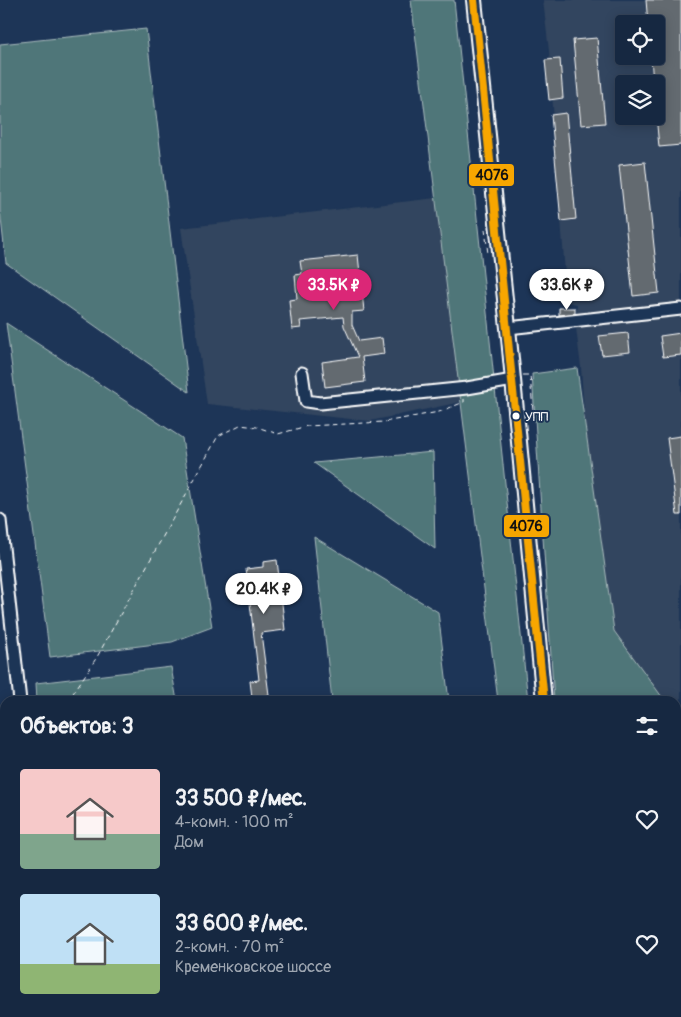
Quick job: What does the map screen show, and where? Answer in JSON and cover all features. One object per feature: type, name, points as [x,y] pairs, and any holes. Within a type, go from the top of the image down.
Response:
[{"type":"main road","points":[[474,0],[544,696]]},
{"type":"street","points":[[508,328],[681,309]]},
{"type":"street","points":[[302,373],[306,401],[320,404],[467,388],[513,378]]},
{"type":"street","points":[[0,520],[19,696]]},
{"type":"path","points":[[513,378],[530,375],[533,411],[537,414]]},
{"type":"path","points":[[71,696],[97,657],[218,436],[240,425],[257,427],[278,434],[307,426],[384,422],[440,412],[464,402],[467,388]]},
{"type":"shaded area","points":[[543,0],[681,0],[681,696],[603,696],[581,367],[575,320],[577,304],[567,302],[549,51]]},
{"type":"shaded area","points":[[436,198],[461,402],[370,421],[207,404],[181,228]]},
{"type":"green space","points":[[411,0],[454,0],[527,696],[497,696]]},
{"type":"green space","points":[[146,29],[189,392],[6,263],[0,210],[0,44]]},
{"type":"green space","points":[[6,323],[182,438],[212,627],[172,642],[50,657]]},
{"type":"green space","points":[[577,368],[614,631],[661,696],[554,696],[532,374]]},
{"type":"green space","points":[[433,452],[435,549],[314,463]]},
{"type":"green space","points":[[314,537],[438,612],[448,696],[331,696]]},
{"type":"green space","points":[[171,667],[176,696],[37,696],[36,683]]},
{"type":"building","points":[[646,0],[681,0],[681,145],[659,147],[657,125],[665,125],[665,75],[652,75],[652,65],[665,65],[665,15],[647,15]]},
{"type":"building","points":[[597,38],[605,123],[581,125],[573,40]]},
{"type":"building","points":[[560,59],[563,98],[549,100],[545,60]]},
{"type":"building","points":[[566,113],[576,219],[561,221],[551,115]]},
{"type":"building","points":[[645,162],[659,293],[633,296],[619,165]]},
{"type":"building","points":[[358,255],[364,311],[352,312],[352,325],[359,341],[382,338],[384,354],[362,357],[365,382],[325,387],[322,362],[358,357],[344,326],[343,317],[300,321],[301,328],[292,329],[289,300],[297,299],[295,275],[302,274],[300,261]]},
{"type":"building","points":[[559,308],[575,308],[575,313],[559,315]]},
{"type":"building","points":[[628,333],[630,352],[602,355],[599,336]]},
{"type":"building","points":[[681,333],[681,355],[663,357],[660,336]]},
{"type":"building","points":[[681,436],[681,515],[677,515],[667,438]]},
{"type":"building","points":[[277,560],[285,630],[261,633],[269,695],[252,696],[250,681],[259,680],[246,569],[263,567],[263,562]]},
{"type":"transit line","name":"4076","points":[[474,0],[544,696]]},
{"type":"place","name":"УПП","points":[[516,416]]}]
